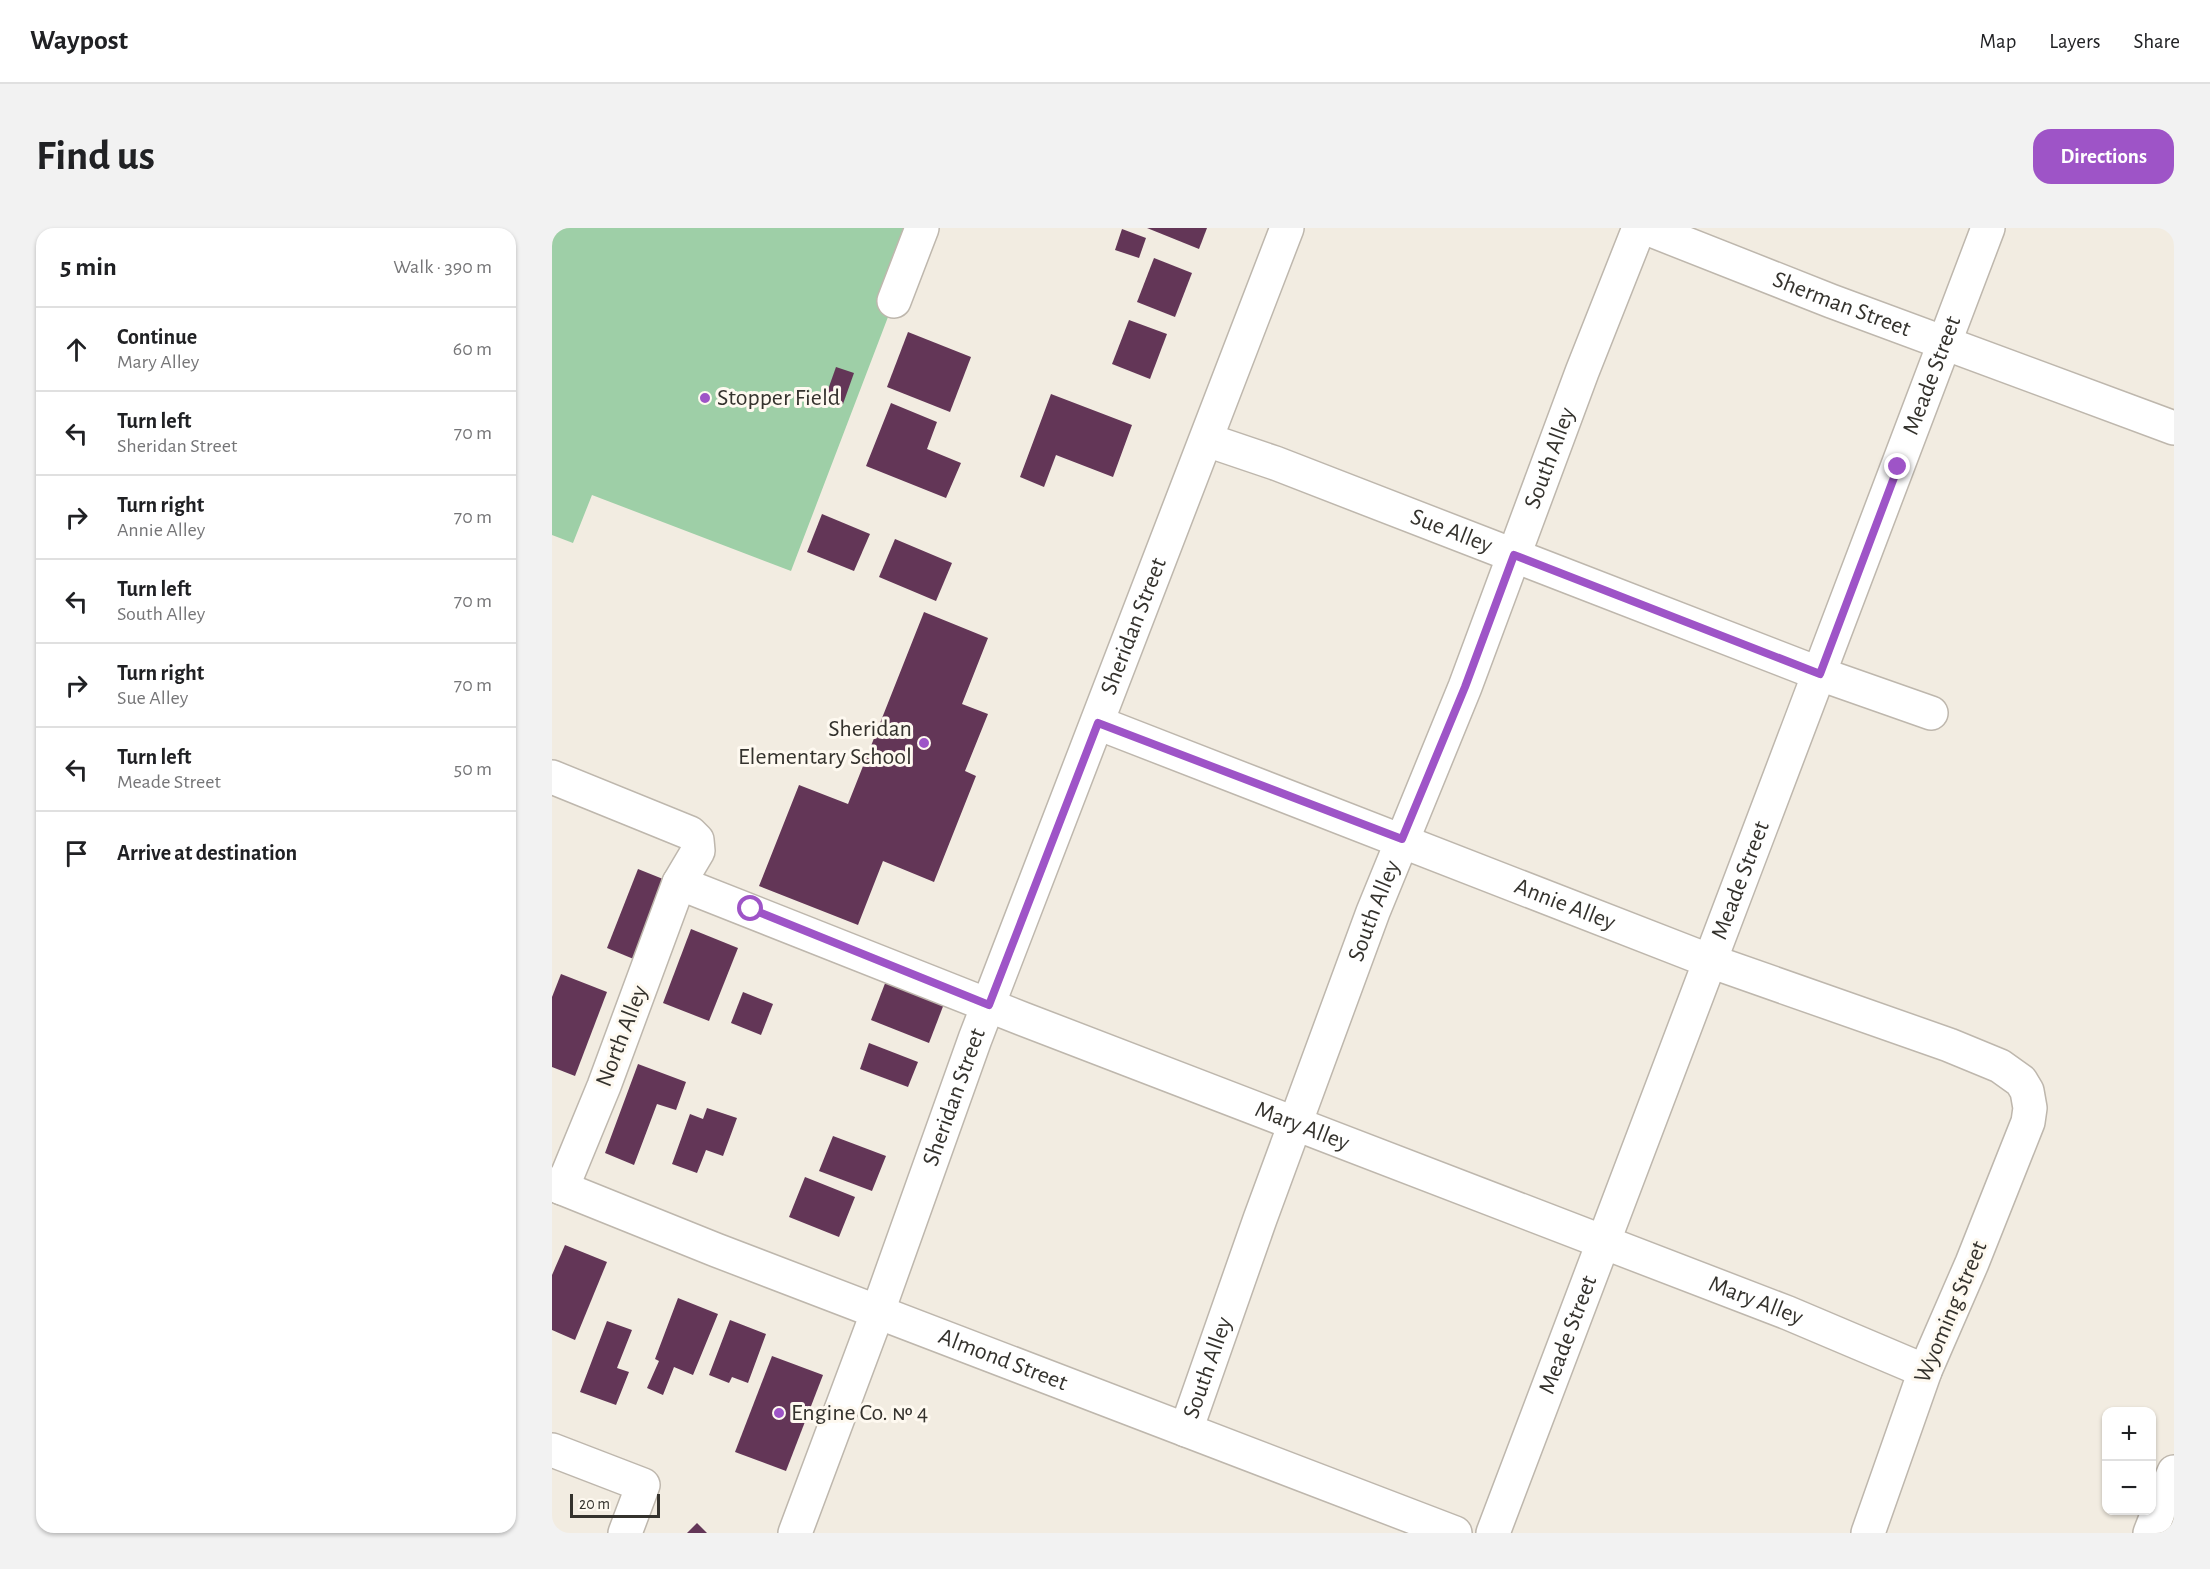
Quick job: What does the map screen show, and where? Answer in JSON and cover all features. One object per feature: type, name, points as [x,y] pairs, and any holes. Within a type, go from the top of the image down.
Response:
[{"type":"street","points":[[894,301],[922,228]]},
{"type":"street","name":"Sheridan Street","points":[[795,1533],[989,1005],[1287,228]]},
{"type":"street","name":"South Alley","points":[[1186,1430],[1372,912],[1465,687],[1639,228]]},
{"type":"street","name":"Sherman Street","points":[[1646,228],[1943,343],[2174,428]]},
{"type":"street","name":"Meade Street","points":[[1493,1533],[1988,228]]},
{"type":"street","name":"Sue Alley","points":[[1207,440],[1514,555],[1820,674],[1931,713]]},
{"type":"street","name":"Annie Alley","points":[[1098,723],[1402,839],[1710,961],[1949,1045],[2000,1066],[2021,1081],[2027,1091]]},
{"type":"street","name":"North Alley","points":[[552,777],[690,833],[697,840],[698,851],[679,883],[604,1086],[557,1186]]},
{"type":"street","name":"Mary Alley","points":[[679,883],[1295,1124],[1788,1313],[1925,1371]]},
{"type":"street","name":"Wyoming Street","points":[[1868,1533],[1925,1371],[1972,1263],[2028,1122],[2030,1108],[2027,1091]]},
{"type":"street","name":"Almond Street","points":[[557,1186],[727,1254],[1455,1533]]},
{"type":"street","points":[[552,1450],[644,1485],[625,1533]]},
{"type":"street","points":[[2160,1525],[2174,1472]]},
{"type":"green space","name":"Stopper Field","points":[[552,228],[922,228],[791,571],[592,495],[573,543],[552,535]]},
{"type":"building","points":[[1147,228],[1207,228],[1199,249]]},
{"type":"building","points":[[1122,229],[1146,238],[1139,258],[1115,250]]},
{"type":"building","points":[[1154,258],[1192,273],[1175,317],[1137,302]]},
{"type":"building","points":[[1129,320],[1167,334],[1150,379],[1112,364]]},
{"type":"building","points":[[908,332],[971,357],[950,412],[887,387]]},
{"type":"building","points":[[836,367],[854,373],[843,404],[825,398]]},
{"type":"building","points":[[1051,394],[1132,425],[1113,477],[1056,455],[1044,487],[1020,477]]},
{"type":"building","points":[[891,403],[937,422],[927,449],[961,463],[946,498],[866,466]]},
{"type":"building","points":[[822,514],[870,534],[854,571],[807,552]]},
{"type":"building","points":[[895,539],[952,563],[936,601],[879,577]]},
{"type":"building","name":"Sheridan Elementary School","points":[[924,612],[988,638],[962,704],[988,714],[965,771],[976,776],[934,882],[883,861],[858,925],[759,886],[799,785],[848,804]]},
{"type":"building","points":[[638,869],[668,881],[636,960],[607,948]]},
{"type":"building","points":[[691,929],[738,948],[709,1021],[663,1003]]},
{"type":"building","points":[[889,973],[947,996],[929,1043],[871,1020]]},
{"type":"building","points":[[561,974],[607,992],[575,1076],[552,1067],[552,997]]},
{"type":"building","points":[[743,992],[773,1004],[761,1035],[731,1023]]},
{"type":"building","points":[[869,1043],[918,1062],[908,1087],[860,1069]]},
{"type":"building","points":[[638,1064],[686,1082],[676,1110],[657,1104],[634,1165],[605,1153]]},
{"type":"building","points":[[707,1108],[737,1118],[723,1156],[706,1150],[697,1173],[672,1164],[690,1114],[703,1119]]},
{"type":"building","points":[[833,1136],[886,1156],[872,1191],[819,1171]]},
{"type":"building","points":[[805,1177],[855,1197],[839,1237],[789,1217]]},
{"type":"building","points":[[565,1245],[607,1262],[575,1340],[552,1330],[552,1275]]},
{"type":"building","points":[[678,1298],[718,1314],[693,1375],[674,1367],[663,1395],[647,1388],[659,1361],[655,1359]]},
{"type":"building","points":[[730,1320],[766,1334],[748,1383],[732,1377],[729,1383],[709,1375]]},
{"type":"building","points":[[607,1321],[632,1330],[617,1368],[629,1372],[616,1405],[580,1392]]},
{"type":"building","name":"Engine Co. № 4","points":[[772,1356],[823,1375],[786,1471],[735,1452]]},
{"type":"building","points":[[697,1523],[707,1533],[687,1533]]},
{"type":"place","name":"Stopper Field","points":[[705,398]]},
{"type":"place","name":"Sheridan Elementary School","points":[[924,743]]},
{"type":"place","name":"Engine Co. № 4","points":[[779,1413]]},
{"type":"route","points":[[751,909],[989,1005],[1098,723],[1402,839],[1465,687],[1514,555],[1820,674],[1898,467]]}]
